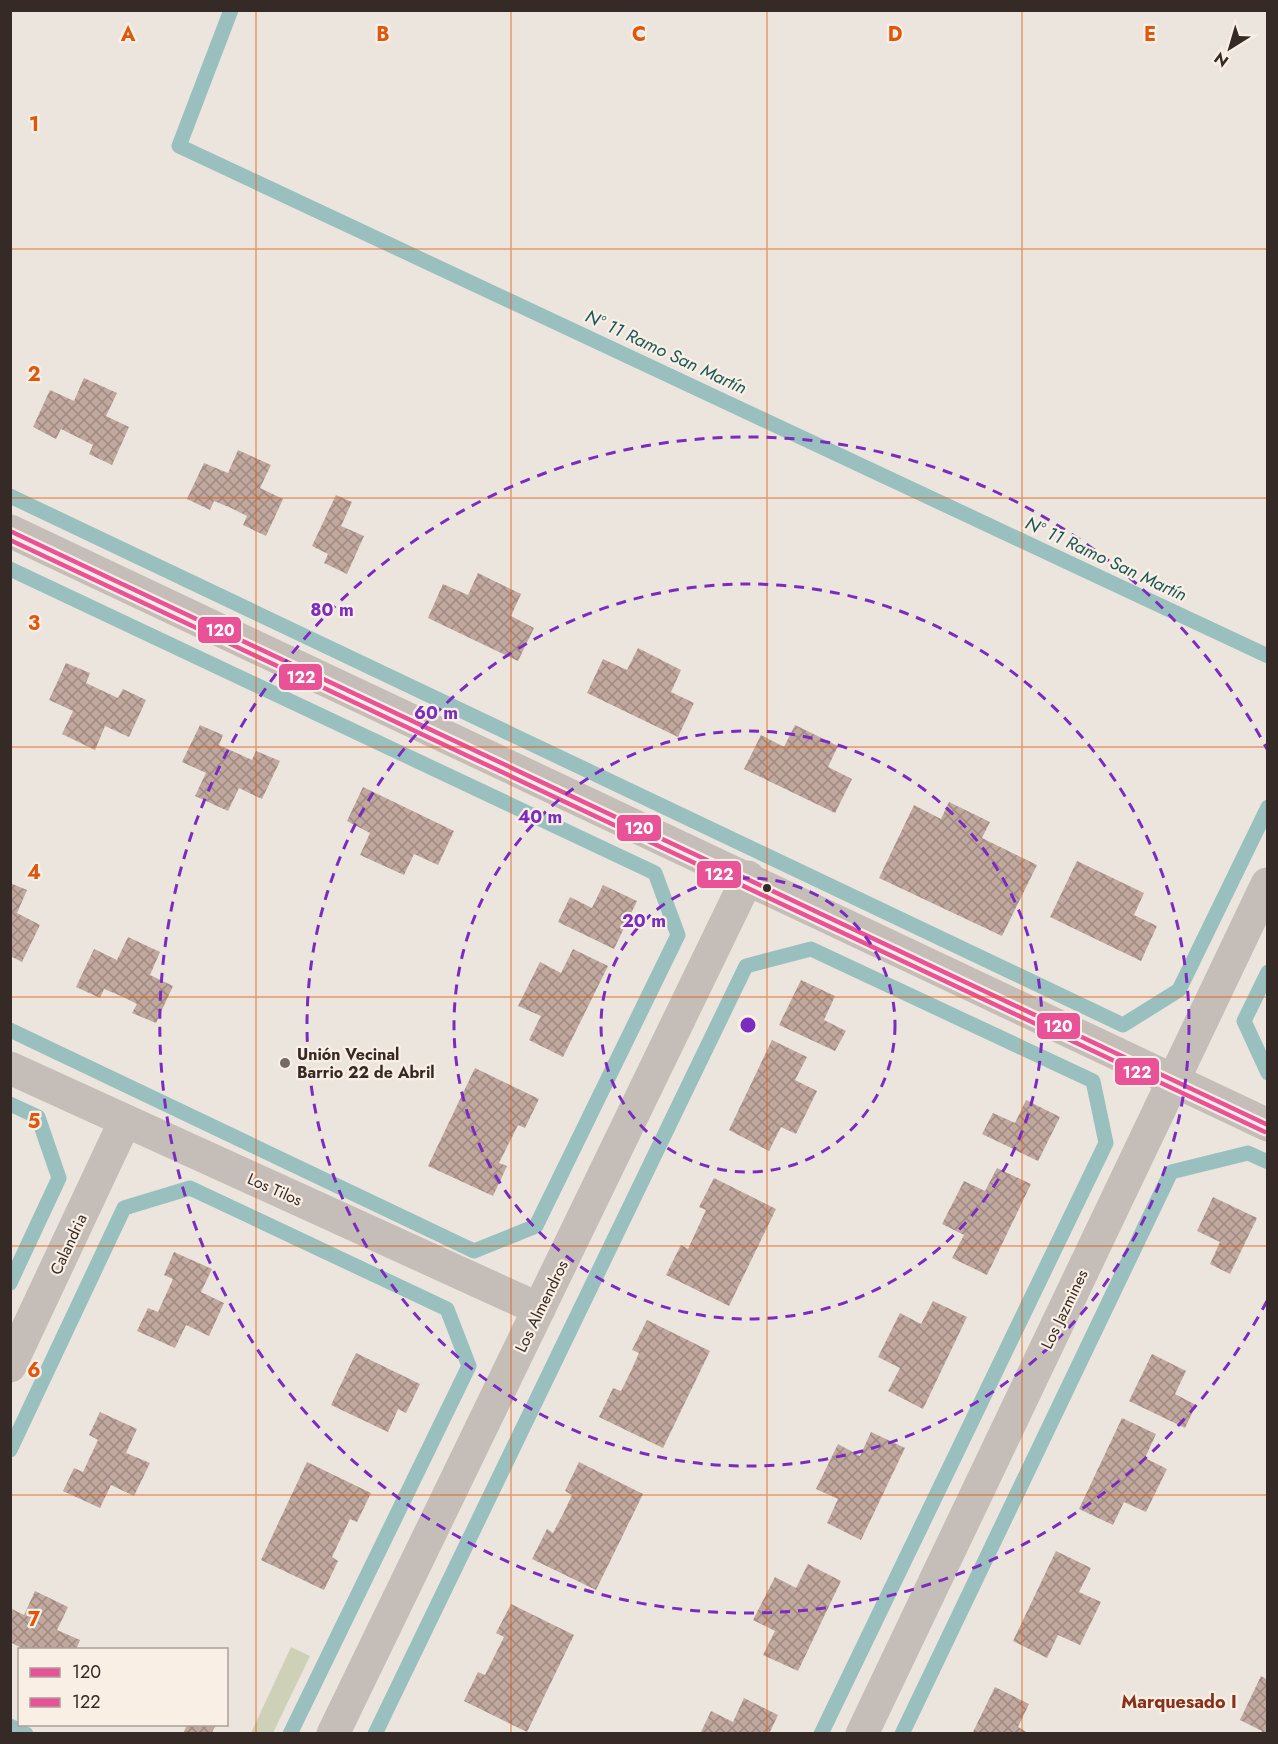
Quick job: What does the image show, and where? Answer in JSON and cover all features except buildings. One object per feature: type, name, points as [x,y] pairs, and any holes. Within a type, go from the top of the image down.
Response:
[{"type":"street","points":[[10,531],[748,877],[1268,1125]]},
{"type":"street","name":"Los Almendros","points":[[333,1734],[748,877]]},
{"type":"street","name":"Los Jazmines","points":[[862,1734],[1266,884]]},
{"type":"street","name":"Los Tilos","points":[[10,1068],[539,1309]]},
{"type":"street","name":"Calandria","points":[[10,1366],[125,1121]]},
{"type":"green space","points":[[291,1647],[310,1656],[273,1733],[251,1733]]},
{"type":"waterway","name":"Nº 11 Ramo San Martín","points":[[231,10],[179,146],[1268,656]]},
{"type":"waterway","points":[[10,496],[1123,1025],[1179,990],[1268,807]]},
{"type":"waterway","points":[[10,569],[655,873],[678,935],[536,1226],[474,1251],[10,1030]]},
{"type":"waterway","points":[[375,1734],[746,966],[811,949],[1093,1081],[1106,1143],[821,1734]]},
{"type":"waterway","name":"Nº 11 Ramo San Martín","points":[[1268,972],[1244,1021],[1268,1073]]},
{"type":"waterway","points":[[10,1104],[38,1117],[59,1178],[10,1283]]},
{"type":"waterway","points":[[902,1734],[1171,1172],[1248,1153],[1268,1162]]},
{"type":"waterway","points":[[10,1450],[124,1208],[190,1188],[447,1309],[469,1366],[290,1734]]},
{"type":"waterway","points":[[10,1726],[26,1734]]},
{"type":"transit line","name":"120","points":[[10,531],[1268,1125]]},
{"type":"transit line","name":"122","points":[[10,540],[1265,1132]]},
{"type":"place","name":"Unión Vecinal Barrio 22 de Abril","points":[[285,1063]]},
{"type":"district","name":"Marquesado I","points":[[1179,1702]]}]
